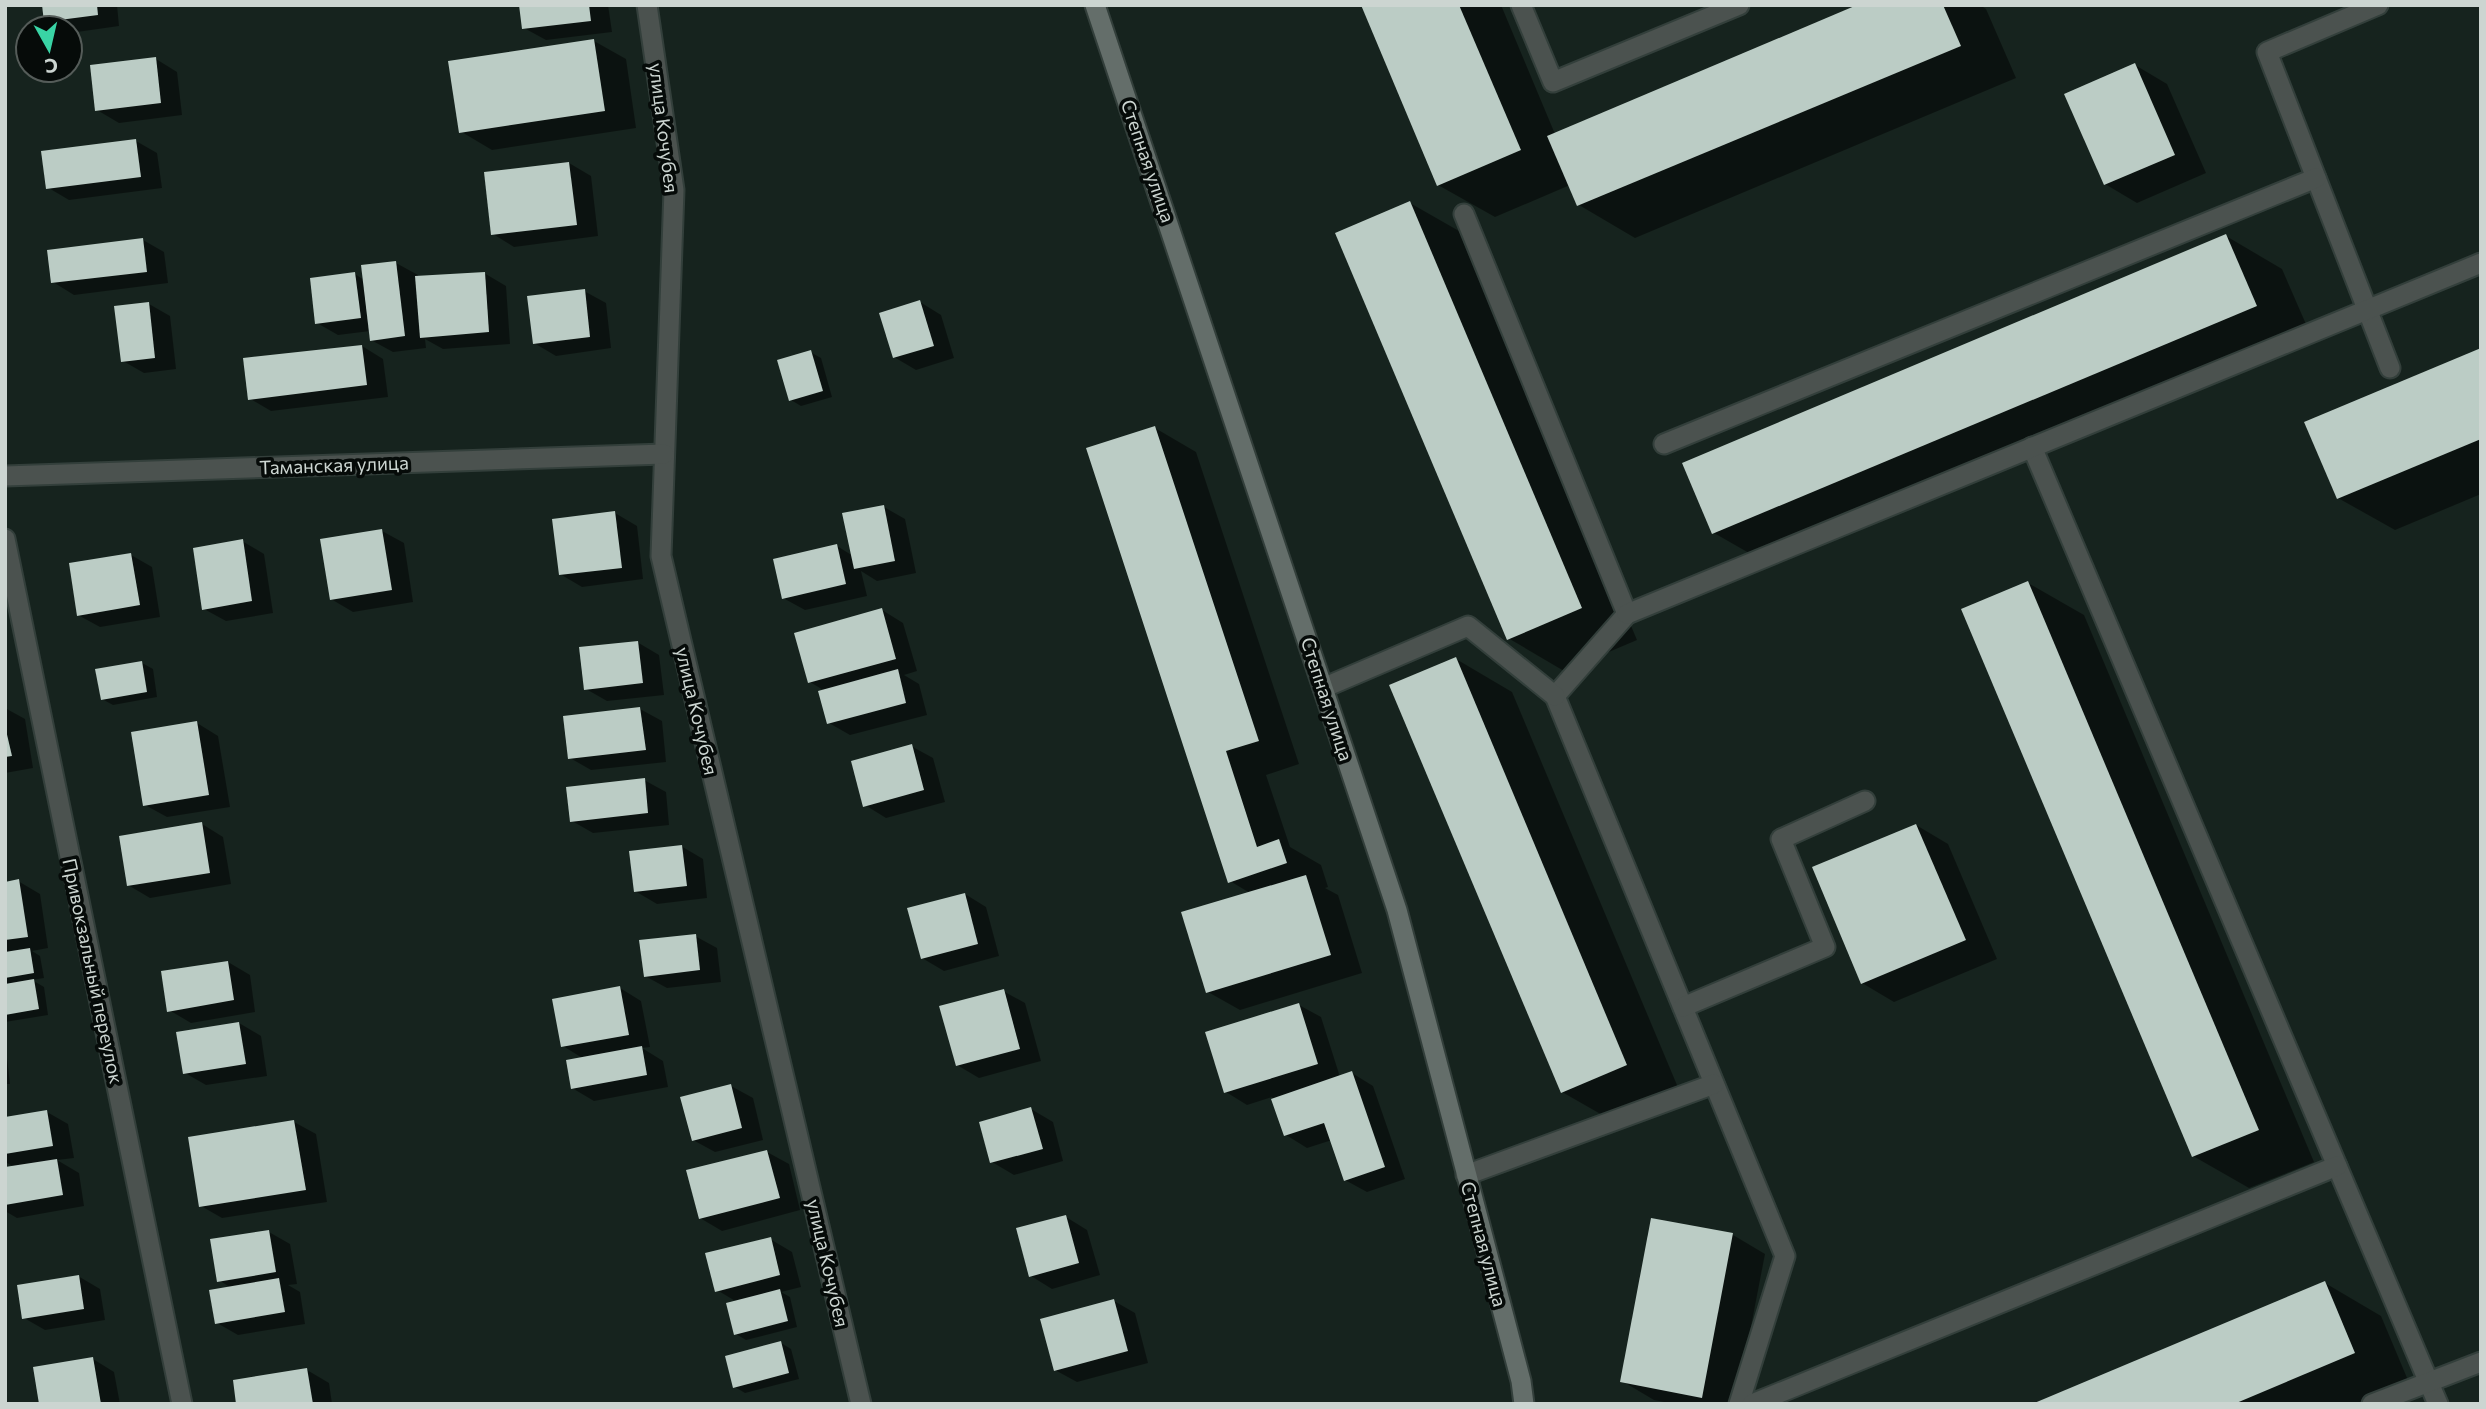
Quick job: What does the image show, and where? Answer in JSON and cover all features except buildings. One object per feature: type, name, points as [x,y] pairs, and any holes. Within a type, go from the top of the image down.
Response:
[{"type":"main road","name":"Степная улица","points":[[1095,5],[1397,910],[1521,1381],[1524,1404]]},
{"type":"street","name":"улица Кочубея","points":[[647,5],[674,190],[661,556],[861,1404]]},
{"type":"street","points":[[1521,5],[1553,82],[1739,5]]},
{"type":"street","points":[[2378,5],[2267,52],[2390,368]]},
{"type":"street","points":[[1664,444],[2316,178]]},
{"type":"street","points":[[1464,214],[1627,614]]},
{"type":"street","points":[[1555,696],[1627,614],[2481,263]]},
{"type":"street","points":[[2032,447],[2438,1404]]},
{"type":"street","name":"Таманская улица","points":[[5,476],[664,454]]},
{"type":"street","name":"Привокзальный переулок","points":[[5,538],[182,1404]]},
{"type":"street","points":[[1323,688],[1468,626],[1555,696],[1785,1256],[1739,1404]]},
{"type":"street","points":[[1683,1007],[1825,947],[1781,839],[1865,802]]},
{"type":"street","points":[[1466,1175],[1714,1084]]},
{"type":"street","points":[[1752,1404],[2337,1166]]},
{"type":"street","points":[[2372,1404],[2481,1362]]}]
